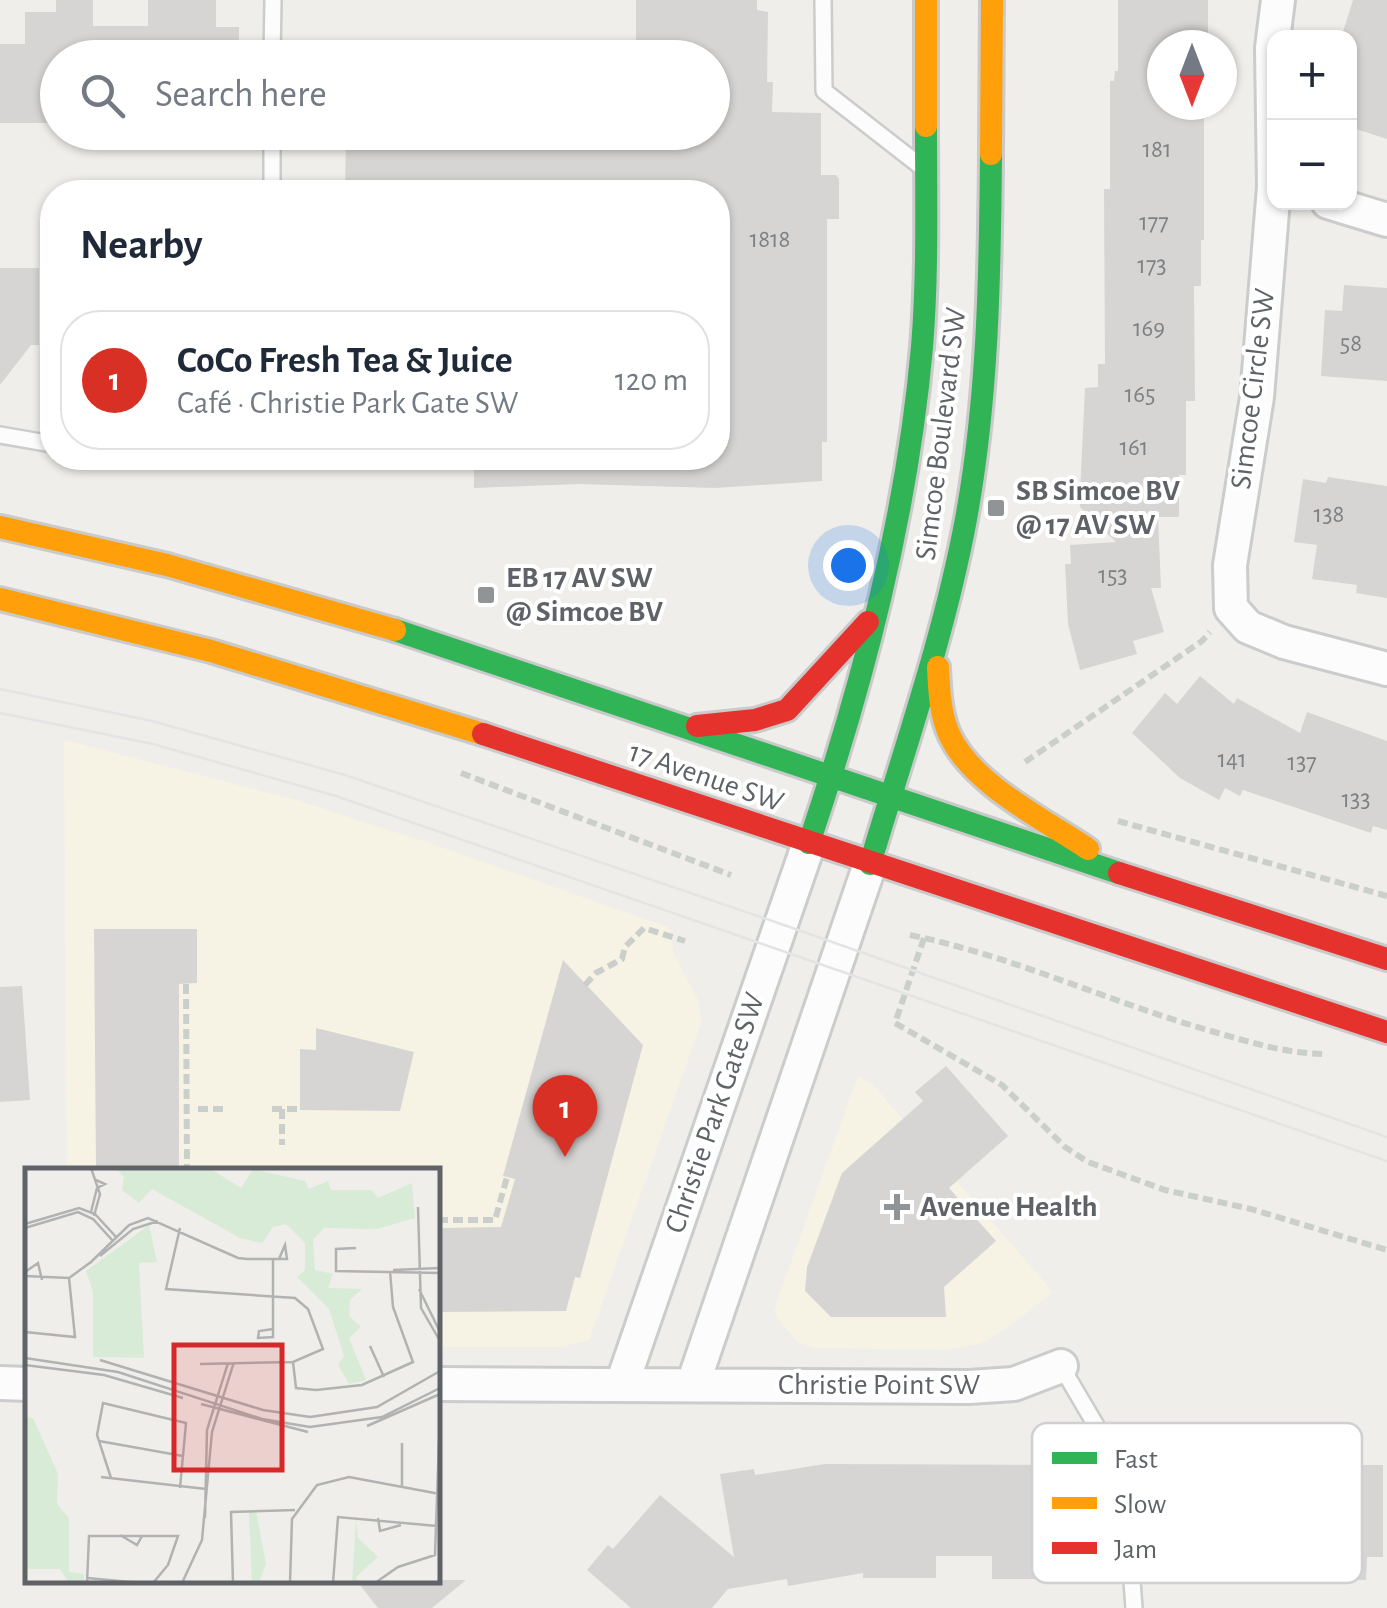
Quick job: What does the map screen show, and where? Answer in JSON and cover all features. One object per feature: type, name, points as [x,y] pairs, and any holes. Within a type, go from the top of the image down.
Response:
[{"type":"main road","name":"Simcoe Boulevard SW","points":[[809,844],[832,778],[894,539],[914,416],[922,346],[926,0]]},
{"type":"main road","name":"Simcoe Boulevard SW","points":[[870,864],[938,646],[966,515],[987,362],[992,0]]},
{"type":"main road","name":"17 Avenue SW","points":[[0,527],[167,566],[345,614],[1387,960]]},
{"type":"main road","name":"17 Avenue SW","points":[[0,599],[66,612],[258,663],[870,864],[1182,961],[1387,1032]]},
{"type":"main road","points":[[686,727],[755,720],[787,710],[872,616]]},
{"type":"main road","points":[[938,646],[943,715],[950,740],[968,764],[1126,876]]},
{"type":"street","name":"Simcoe Circle SW","points":[[1273,120],[1272,48],[1278,0]]},
{"type":"street","name":"Simcoe Circle SW","points":[[1231,608],[1230,565],[1257,397],[1272,210]]},
{"type":"street","points":[[1354,210],[1387,220]]},
{"type":"street","points":[[1231,608],[1248,627],[1284,642],[1387,669]]},
{"type":"street","name":"Christie Park Gate SW","points":[[622,1384],[809,844]]},
{"type":"street","points":[[693,1384],[870,864]]},
{"type":"street","name":"Christie Point SW","points":[[440,1384],[970,1387],[1014,1384],[1061,1366]]},
{"type":"lane","points":[[272,0],[272,40]]},
{"type":"lane","points":[[823,0],[824,91],[926,170]]},
{"type":"lane","points":[[272,150],[272,180]]},
{"type":"lane","points":[[0,434],[40,442]]},
{"type":"lane","points":[[1061,1366],[1095,1423]]},
{"type":"lane","points":[[1132,1583],[1134,1608]]},
{"type":"path","points":[[1015,769],[1202,641],[1231,608]]},
{"type":"path","points":[[459,772],[730,875]]},
{"type":"path","points":[[1105,814],[1130,827],[1387,896]]},
{"type":"path","points":[[585,984],[622,959],[625,947],[644,928],[685,941]]},
{"type":"path","points":[[910,935],[996,957],[1210,1031],[1290,1054],[1326,1054]]},
{"type":"path","points":[[924,938],[895,1022],[1002,1086],[1065,1147],[1088,1162],[1151,1186],[1250,1209],[1387,1250]]},
{"type":"path","points":[[186,984],[187,1168]]},
{"type":"path","points":[[198,1108],[226,1109]]},
{"type":"path","points":[[272,1109],[299,1109]]},
{"type":"path","points":[[282,1109],[282,1145]]},
{"type":"path","points":[[440,1220],[496,1220],[508,1177]]},
{"type":"shaded area","points":[[64,740],[296,800],[670,928],[674,954],[699,1002],[701,1023],[589,1340],[560,1347],[440,1347],[440,1168],[67,1168]]},
{"type":"shaded area","points":[[858,1076],[873,1085],[1053,1292],[982,1343],[944,1350],[814,1348],[798,1342],[778,1319],[774,1310]]},
{"type":"building","points":[[56,0],[93,0],[93,26],[148,26],[148,0],[216,0],[216,27],[239,27],[239,40],[40,40],[40,123],[0,123],[0,44],[25,44],[25,12],[56,12]]},
{"type":"building","points":[[636,0],[757,0],[757,10],[768,12],[767,82],[773,82],[772,112],[821,113],[821,175],[836,175],[839,179],[839,219],[827,219],[827,442],[822,442],[822,481],[716,488],[578,484],[474,488],[474,470],[730,470],[730,180],[345,180],[346,150],[730,150],[730,40],[636,40]]},
{"type":"building","points":[[1118,0],[1208,0],[1208,30],[1147,30],[1147,120],[1204,120],[1204,240],[1201,286],[1194,286],[1195,401],[1186,401],[1186,475],[1179,475],[1179,517],[1158,517],[1161,588],[1151,588],[1164,632],[1133,641],[1137,654],[1080,670],[1068,624],[1065,564],[1071,564],[1070,545],[1116,542],[1080,507],[1080,493],[1085,388],[1098,387],[1098,364],[1105,364],[1104,189],[1110,189],[1110,81],[1114,81],[1118,71]]},
{"type":"building","points":[[1353,0],[1387,0],[1387,139],[1357,129],[1357,30],[1344,30]]},
{"type":"building","points":[[0,268],[39,268],[39,345],[31,345],[0,385]]},
{"type":"building","points":[[1344,285],[1387,288],[1387,381],[1321,376],[1325,310],[1342,311]]},
{"type":"building","points":[[1328,477],[1387,486],[1387,598],[1356,593],[1357,585],[1312,579],[1317,545],[1294,542],[1303,479],[1326,483]]},
{"type":"building","points":[[1200,676],[1234,704],[1237,698],[1300,733],[1307,712],[1387,741],[1387,830],[1373,826],[1371,833],[1243,790],[1240,796],[1225,788],[1219,800],[1180,778],[1132,733],[1165,693],[1177,704]]},
{"type":"building","points":[[94,929],[197,929],[197,983],[179,984],[179,1168],[96,1168]]},
{"type":"building","points":[[563,960],[643,1045],[580,1278],[575,1277],[566,1311],[440,1312],[440,1228],[501,1227],[515,1179],[503,1176]]},
{"type":"building","points":[[22,986],[30,1100],[0,1102],[0,987]]},
{"type":"building","points":[[316,1028],[414,1052],[400,1111],[300,1110],[300,1049],[316,1050]]},
{"type":"building","name":"Avenue Health","points":[[946,1066],[1008,1136],[949,1188],[996,1241],[944,1287],[946,1317],[831,1317],[805,1291],[807,1267],[842,1173],[923,1101],[915,1092]]},
{"type":"building","points":[[825,1464],[1032,1465],[1032,1579],[992,1579],[992,1556],[936,1556],[936,1578],[863,1578],[863,1573],[788,1586],[787,1579],[728,1589],[712,1608],[631,1608],[587,1570],[608,1545],[613,1549],[660,1495],[734,1557],[720,1474],[754,1469],[755,1475]]},
{"type":"building","points":[[1362,1465],[1383,1465],[1383,1557],[1367,1557],[1366,1580],[1362,1580]]},
{"type":"building","points":[[466,1580],[432,1608],[378,1608],[358,1583]]},
{"type":"tram line","points":[[0,689],[152,721],[345,775],[1387,1137]]},
{"type":"tram line","points":[[0,713],[153,744],[336,796],[1387,1161]]},
{"type":"traffic: fast","points":[[809,843],[865,660],[906,473],[924,320],[926,126]]},
{"type":"traffic: fast","points":[[870,864],[935,650],[966,519],[983,383],[991,154]]},
{"type":"traffic: fast","points":[[395,630],[1119,873]]},
{"type":"traffic: slow","points":[[926,0],[926,126]]},
{"type":"traffic: slow","points":[[991,154],[992,0]]},
{"type":"traffic: slow","points":[[0,527],[167,565],[395,630]]},
{"type":"traffic: slow","points":[[0,599],[211,651],[483,734]]},
{"type":"traffic: slow","points":[[938,667],[944,720],[961,754],[992,786],[1088,849]]},
{"type":"traffic: jam","points":[[697,726],[755,720],[787,710],[868,622]]},
{"type":"traffic: jam","points":[[483,734],[1387,1032]]},
{"type":"traffic: jam","points":[[1119,873],[1387,959]]},
{"type":"place","name":"SB Simcoe BV @ 17 AV SW","points":[[996,508]]},
{"type":"place","name":"EB 17 AV SW @ Simcoe BV","points":[[486,595]]},
{"type":"place","name":"CoCo Fresh Tea & Juice","points":[[565,1157]]},
{"type":"place","name":"Avenue Health","points":[[897,1207]]}]
